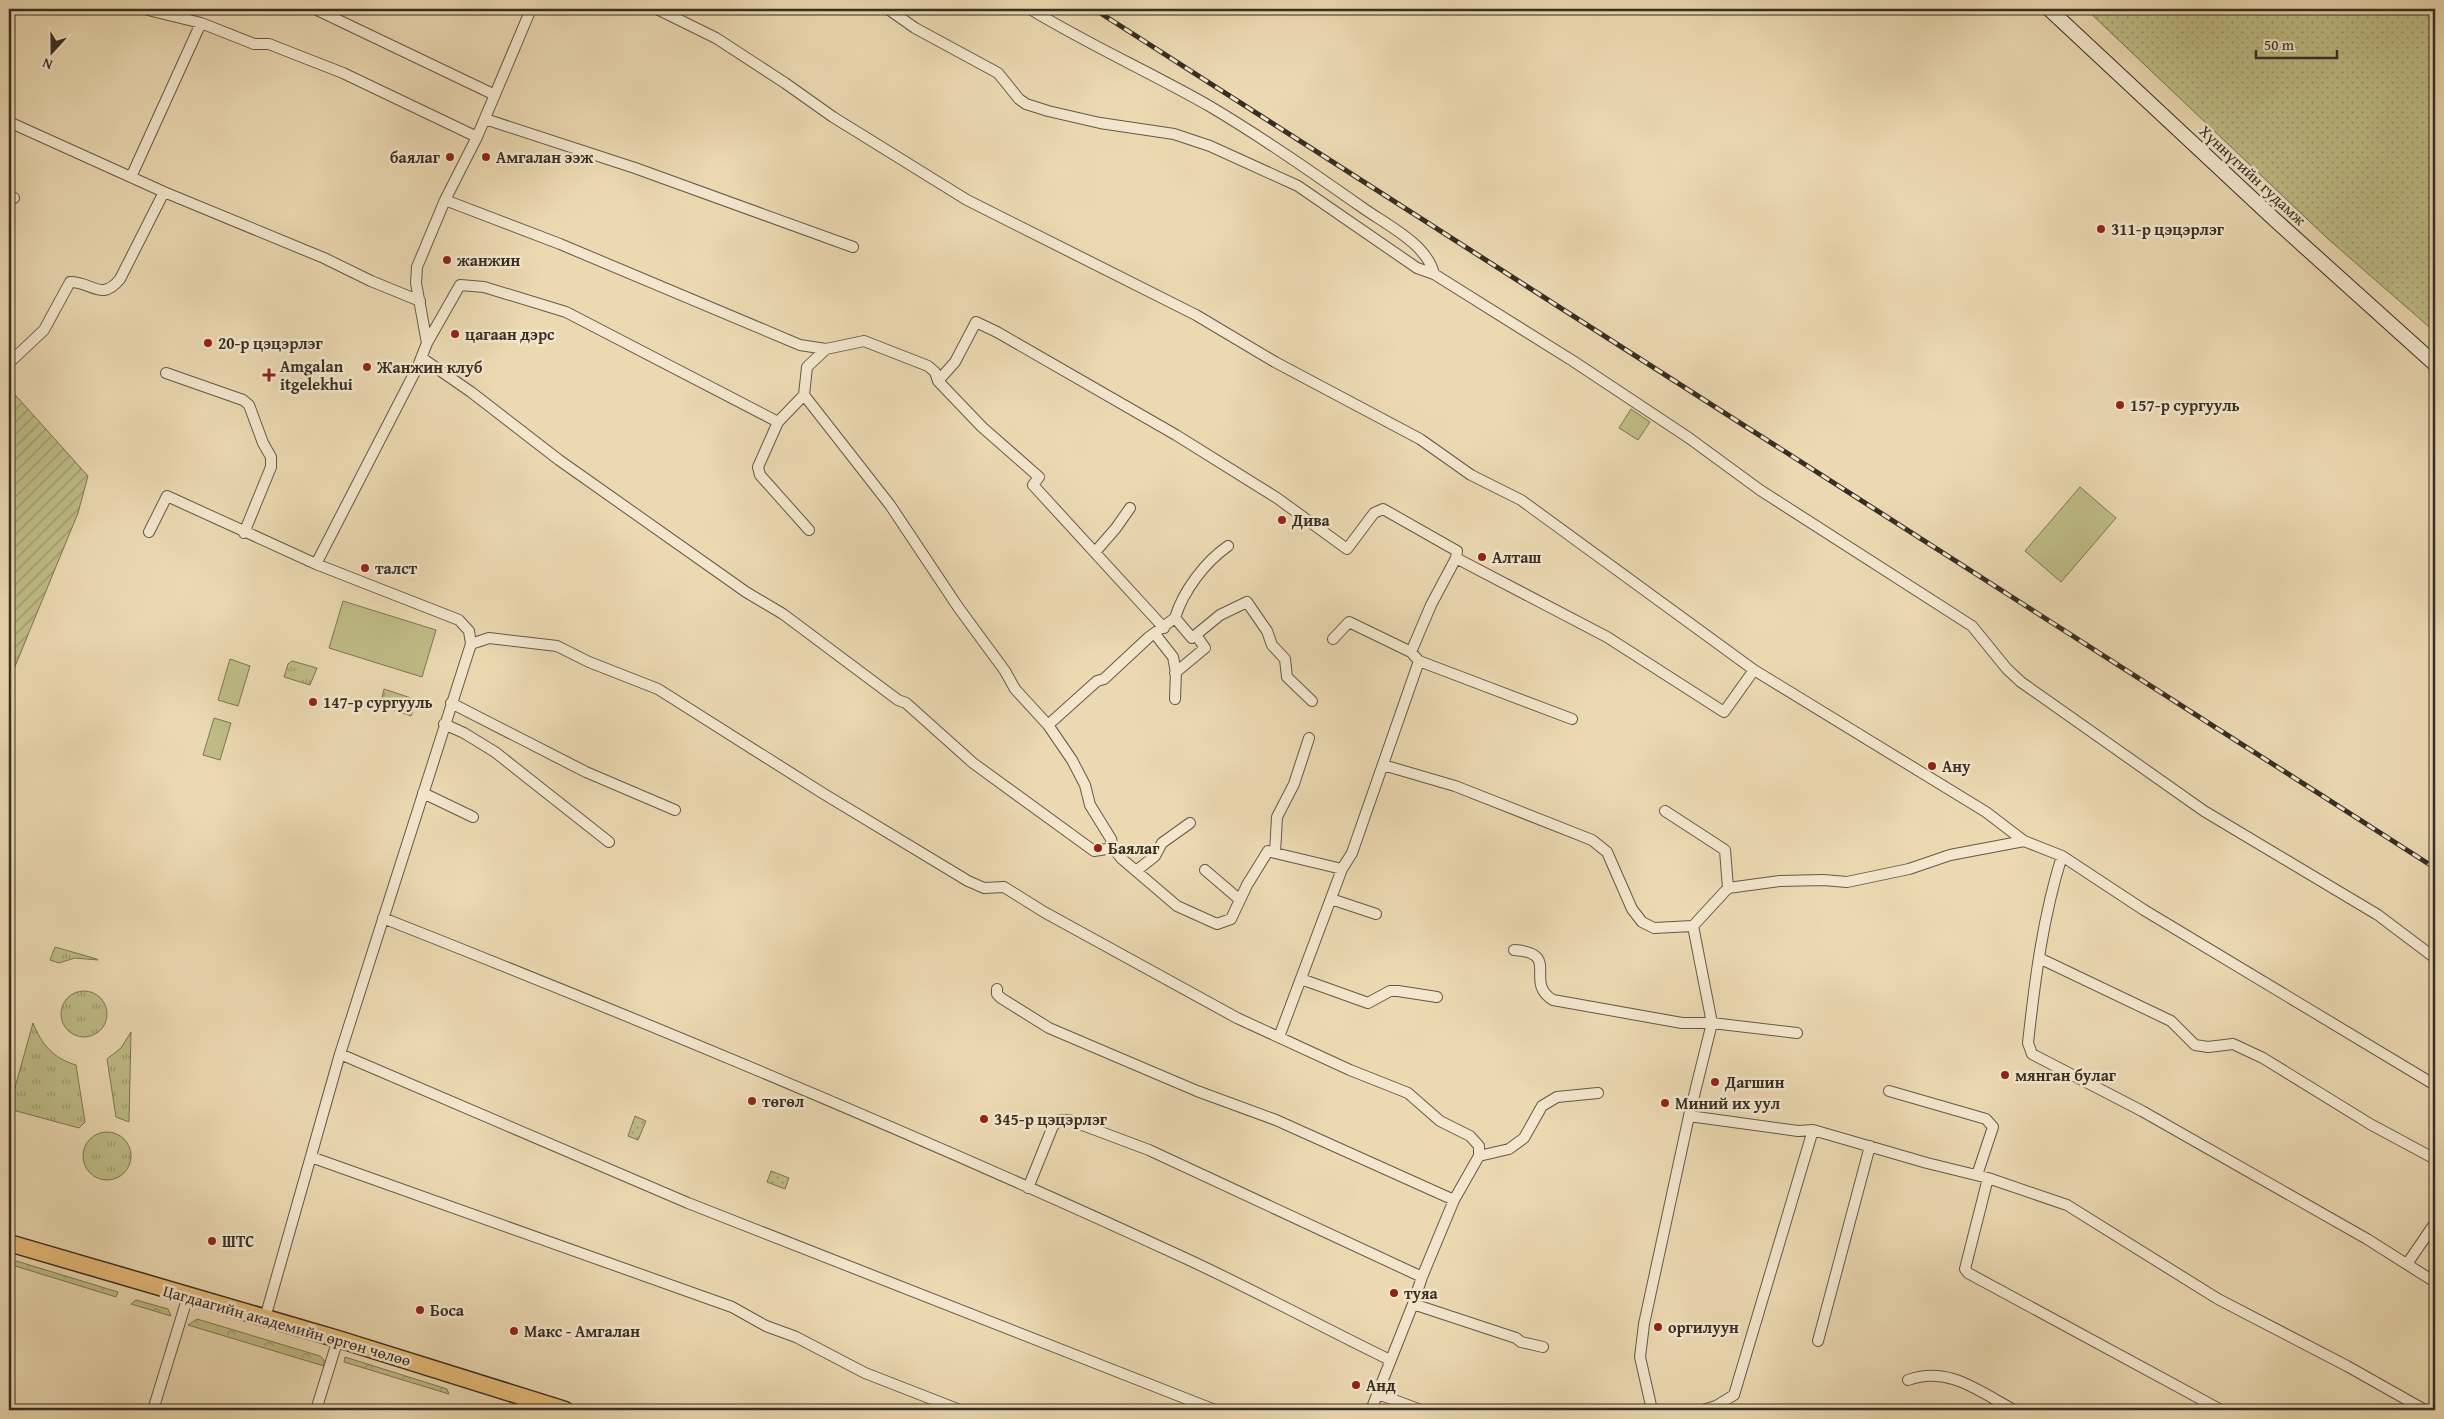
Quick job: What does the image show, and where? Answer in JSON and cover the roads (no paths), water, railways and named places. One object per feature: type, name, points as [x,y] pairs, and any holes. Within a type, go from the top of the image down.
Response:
[{"type":"highway","name":"Цагдаагийн академийн өргөн чөлөө","points":[[9,1243],[338,1339],[565,1410]]},
{"type":"main road","name":"Хүннүгийн гудамж","points":[[2048,9],[2274,219],[2435,364]]},
{"type":"street","points":[[144,9],[200,24],[254,44],[269,44],[343,73],[477,136]]},
{"type":"street","points":[[315,9],[495,95]]},
{"type":"street","points":[[427,343],[416,283],[418,267],[444,200],[485,119],[531,9]]},
{"type":"street","points":[[657,9],[716,38],[785,82],[833,117],[967,200],[1196,315],[1275,362],[1420,439],[1471,475],[1521,500],[1754,670],[1986,812],[2024,841],[2062,856],[2144,910],[2435,1085]]},
{"type":"street","points":[[888,9],[916,28],[998,73],[1019,99],[1026,104],[1074,117],[1174,134],[1201,142],[1286,178],[1417,268],[1434,274],[1573,360],[1689,438],[1760,490],[1972,626],[2007,669],[2021,682],[2204,811],[2378,915],[2435,958]]},
{"type":"street","points":[[1030,9],[1210,107],[1310,170],[1408,240],[1424,254],[1431,264],[1434,274]]},
{"type":"street","points":[[131,177],[200,24]]},
{"type":"street","points":[[485,119],[635,168],[853,246]]},
{"type":"street","points":[[9,122],[164,192],[324,258],[371,281],[420,301]]},
{"type":"street","points":[[9,363],[44,330],[70,282],[78,282],[102,291],[112,289],[120,279],[164,192]]},
{"type":"street","points":[[444,200],[560,244],[800,345],[826,349],[864,341],[928,366],[935,372],[938,381],[982,427],[1038,477],[1033,485],[1096,551],[1145,610],[1159,631],[1172,657],[1175,673],[1175,699]]},
{"type":"street","points":[[316,564],[422,358],[427,343],[460,285],[484,287],[566,312],[778,422]]},
{"type":"street","points":[[938,381],[955,362],[976,322],[997,332],[1176,436],[1277,498],[1346,549],[1374,513],[1383,509],[1457,551],[1456,558],[1431,605],[1411,652]]},
{"type":"street","points":[[809,530],[760,475],[758,467],[778,422],[804,394],[807,367],[826,349]]},
{"type":"street","points":[[422,358],[471,392],[559,460],[746,592],[783,614],[898,700],[906,703],[973,763],[1094,850],[1113,848]]},
{"type":"street","points":[[166,373],[243,400],[252,412],[264,443],[272,456],[271,467],[244,532]]},
{"type":"street","points":[[804,394],[890,505],[958,606],[1005,671],[1015,689],[1048,725],[1072,760],[1085,785],[1090,805],[1111,839],[1113,848],[1122,860],[1177,906],[1217,924],[1231,919],[1268,851],[1342,869]]},
{"type":"street","points":[[149,532],[167,496],[316,564],[459,620],[469,631],[471,644],[340,1054],[265,1318]]},
{"type":"street","points":[[1096,551],[1130,508]]},
{"type":"street","points":[[1048,725],[1097,681],[1104,679],[1174,618],[1188,591],[1214,556],[1228,546]]},
{"type":"street","points":[[1456,558],[1607,637],[1724,712],[1754,670]]},
{"type":"street","points":[[1174,618],[1192,638],[1220,615],[1247,602],[1267,631],[1272,645],[1284,659],[1287,676],[1312,702]]},
{"type":"street","points":[[1333,639],[1349,622],[1411,652],[1419,661],[1572,719]]},
{"type":"street","points":[[1175,673],[1205,648],[1196,635]]},
{"type":"street","points":[[471,644],[489,638],[557,646],[590,662],[658,689],[939,865],[984,888],[1004,887],[1044,912],[1188,992],[1279,1037],[1408,1093],[1440,1121],[1470,1136],[1480,1146],[1479,1156],[1454,1200],[1371,1410]]},
{"type":"street","points":[[1279,1037],[1342,869],[1352,853],[1419,661]]},
{"type":"street","points":[[451,703],[586,772],[675,810]]},
{"type":"street","points":[[444,724],[464,733],[495,752],[609,842]]},
{"type":"street","points":[[1275,853],[1277,818],[1294,784],[1309,738]]},
{"type":"street","points":[[1383,765],[1455,786],[1592,840],[1607,852],[1632,909],[1642,922],[1654,928],[1693,926],[1728,888],[1780,881],[1823,880],[1847,882],[1909,869],[1950,855],[2024,841]]},
{"type":"street","points":[[423,793],[473,817]]},
{"type":"street","points":[[1665,811],[1725,850],[1728,888]]},
{"type":"street","points":[[1136,871],[1155,856],[1162,843],[1190,823]]},
{"type":"street","points":[[2062,856],[2049,899],[2039,958],[2028,1043],[2032,1054],[2142,1111],[2435,1282]]},
{"type":"street","points":[[1205,870],[1240,900]]},
{"type":"street","points":[[1331,899],[1376,914]]},
{"type":"street","points":[[383,918],[689,1042],[1028,1188],[1189,1260],[1390,1360]]},
{"type":"street","points":[[1652,1410],[1640,1357],[1644,1324],[1689,1116],[1712,1023],[1693,926]]},
{"type":"street","points":[[1514,950],[1530,951],[1536,954],[1542,988],[1546,996],[1553,1000],[1682,1023],[1712,1023],[1797,1033]]},
{"type":"street","points":[[2039,958],[2171,1021],[2196,1045],[2208,1047],[2234,1044],[2263,1058],[2370,1124],[2435,1159]]},
{"type":"street","points":[[1301,979],[1368,1003],[1390,991],[1437,997]]},
{"type":"street","points":[[997,989],[997,994],[1001,998],[1049,1028],[1197,1091],[1276,1120],[1454,1200]]},
{"type":"street","points":[[340,1054],[504,1126],[688,1203],[1215,1410]]},
{"type":"street","points":[[1888,1091],[1991,1122],[1993,1127],[1965,1269],[1968,1273],[2221,1410]]},
{"type":"street","points":[[1479,1156],[1509,1149],[1524,1138],[1542,1106],[1557,1097],[1598,1093]]},
{"type":"street","points":[[1689,1116],[1798,1131],[1813,1130],[1927,1163],[1983,1176],[2067,1205],[2218,1299],[2348,1366],[2425,1410]]},
{"type":"street","points":[[1028,1188],[1053,1126],[1060,1120],[1069,1120],[1149,1150],[1422,1277]]},
{"type":"street","points":[[1703,1410],[1716,1406],[1734,1395],[1813,1130]]},
{"type":"street","points":[[1818,1341],[1870,1146]]},
{"type":"street","points":[[311,1157],[732,1307],[766,1326],[796,1337],[866,1373],[960,1410]]},
{"type":"street","points":[[2407,1264],[2435,1223]]},
{"type":"street","points":[[153,1410],[188,1296]]},
{"type":"street","points":[[1413,1304],[1516,1338],[1521,1342],[1543,1347]]},
{"type":"street","points":[[316,1410],[338,1339]]},
{"type":"street","points":[[1908,1380],[1923,1374],[1942,1374],[1961,1381],[2014,1410]]},
{"type":"street","points":[[1378,1394],[1421,1410]]},
{"type":"railway","points":[[1094,9],[2435,868]]},
{"type":"place","name":"баялаг","points":[[450,157]]},
{"type":"place","name":"Амгалан ээж","points":[[486,157]]},
{"type":"place","name":"311-р цэцэрлэг","points":[[2101,229]]},
{"type":"place","name":"жанжин","points":[[447,260]]},
{"type":"place","name":"цагаан дэрс","points":[[455,334]]},
{"type":"place","name":"20-р цэцэрлэг","points":[[208,343]]},
{"type":"place","name":"Жанжин клуб","points":[[367,367]]},
{"type":"place","name":"Amgalan itgelekhui","points":[[269,375]]},
{"type":"place","name":"157-р сургууль","points":[[2120,405]]},
{"type":"place","name":"Дива","points":[[1282,520]]},
{"type":"place","name":"Алташ","points":[[1482,557]]},
{"type":"place","name":"талст","points":[[365,568]]},
{"type":"place","name":"147-р сургууль","points":[[313,702]]},
{"type":"place","name":"Ану","points":[[1932,766]]},
{"type":"place","name":"Баялаг","points":[[1098,848]]},
{"type":"place","name":"мянган булаг","points":[[2005,1075]]},
{"type":"place","name":"Дагшин","points":[[1715,1082]]},
{"type":"place","name":"төгөл","points":[[752,1101]]},
{"type":"place","name":"Миний их уул","points":[[1665,1103]]},
{"type":"place","name":"345-р цэцэрлэг","points":[[984,1119]]},
{"type":"place","name":"ШТС","points":[[212,1241]]},
{"type":"place","name":"туяа","points":[[1394,1293]]},
{"type":"place","name":"Боса","points":[[420,1310]]},
{"type":"place","name":"оргилуун","points":[[1658,1327]]},
{"type":"place","name":"Макс - Амгалан","points":[[514,1331]]},
{"type":"place","name":"Анд","points":[[1356,1385]]}]
